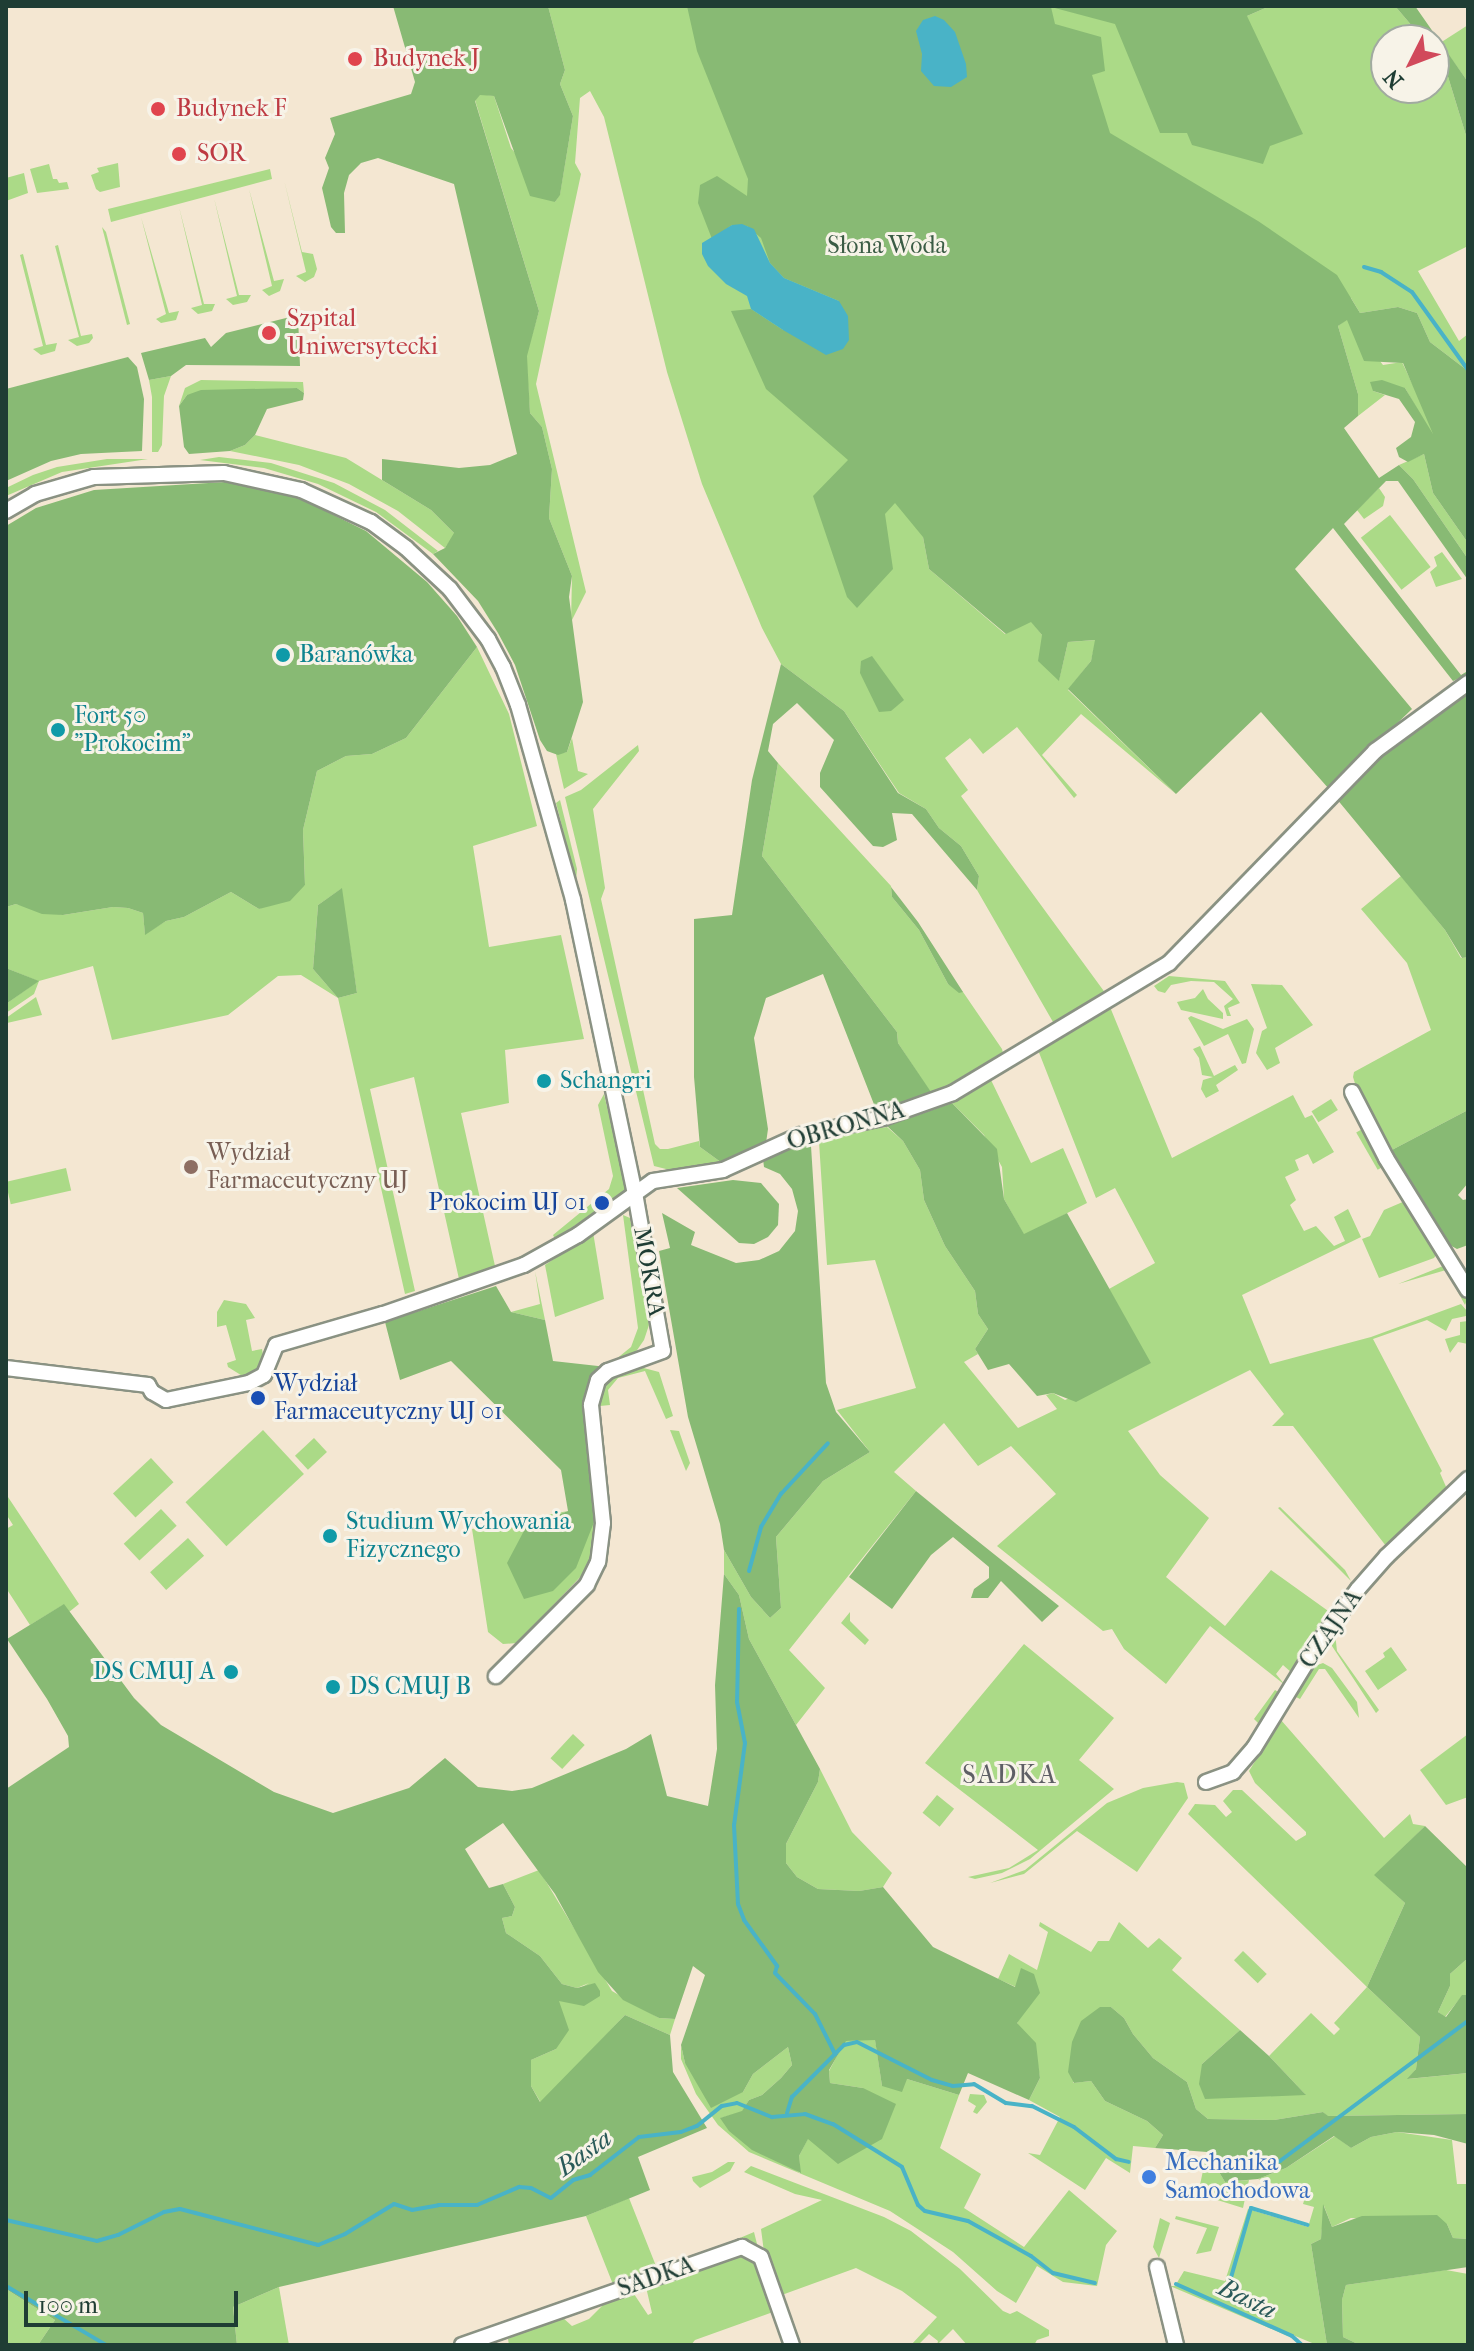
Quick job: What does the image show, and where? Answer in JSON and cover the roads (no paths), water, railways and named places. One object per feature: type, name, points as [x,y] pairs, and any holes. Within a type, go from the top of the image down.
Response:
[{"type":"street","name":"MOKRA","points":[[6,511],[35,494],[94,477],[224,473],[301,490],[371,522],[406,548],[450,589],[488,639],[518,705],[573,900],[635,1193],[663,1351],[608,1371],[598,1380],[591,1405],[603,1523],[598,1562],[587,1585],[496,1676]]},
{"type":"street","name":"OBRONNA","points":[[6,1368],[148,1385],[152,1392],[166,1400],[258,1380],[264,1375],[276,1345],[383,1314],[524,1265],[578,1235],[653,1181],[723,1170],[800,1135],[883,1118],[953,1093],[1154,973],[1185,948],[1375,751],[1468,683]]},
{"type":"street","points":[[1352,1092],[1386,1158],[1468,1290]]},
{"type":"street","name":"CZAJNA","points":[[1206,1782],[1233,1772],[1254,1748],[1319,1642],[1363,1583],[1468,1479]]},
{"type":"street","name":"SADKA","points":[[462,2345],[742,2247],[761,2257],[792,2345]]},
{"type":"street","points":[[1157,2267],[1176,2345]]},
{"type":"water","points":[[935,16],[944,20],[955,32],[966,64],[967,77],[951,87],[934,86],[921,71],[922,54],[916,31],[923,20]]},
{"type":"water","points":[[742,224],[754,229],[770,263],[784,278],[839,301],[848,316],[849,340],[843,349],[826,355],[783,330],[751,309],[747,296],[726,284],[708,266],[702,254],[702,243],[732,225]]},
{"type":"waterway","points":[[1364,267],[1381,272],[1412,292],[1468,370]]},
{"type":"waterway","points":[[749,1571],[761,1527],[781,1494],[828,1443]]},
{"type":"waterway","points":[[739,1609],[737,1702],[745,1743],[734,1825],[738,1904],[744,1920],[777,1966],[775,1973],[815,2014],[835,2054]]},
{"type":"waterway","points":[[1207,2162],[1259,2167],[1280,2161],[1468,2021]]},
{"type":"waterway","points":[[787,2113],[792,2097],[844,2045],[857,2042],[932,2080],[953,2086],[974,2084],[1006,2103],[1032,2106],[1074,2127],[1116,2159],[1129,2162]]},
{"type":"waterway","name":"Basta","points":[[6,2220],[97,2241],[118,2235],[164,2212],[180,2209],[318,2245],[345,2234],[394,2204],[412,2210],[439,2205],[477,2205],[519,2187],[531,2188],[551,2198],[573,2180],[590,2175],[639,2137],[681,2132],[697,2126],[722,2106],[737,2103],[772,2117],[805,2114],[833,2124],[902,2167],[918,2205],[925,2211],[968,2221],[1031,2256],[1053,2273],[1095,2283]]},
{"type":"waterway","points":[[1230,2281],[1251,2208],[1308,2225]]},
{"type":"waterway","name":"Basta","points":[[1176,2284],[1292,2336],[1302,2345]]},
{"type":"waterway","points":[[6,2286],[106,2345]]},
{"type":"place","name":"Budynek J","points":[[355,59]]},
{"type":"place","name":"Budynek F","points":[[158,109]]},
{"type":"place","name":"SOR","points":[[179,154]]},
{"type":"place","name":"Szpital Uniwersytecki","points":[[269,333]]},
{"type":"place","name":"Baranówka","points":[[283,655]]},
{"type":"place","name":"Fort 50 \"Prokocim\"","points":[[58,730]]},
{"type":"place","name":"Schangri","points":[[544,1081]]},
{"type":"place","name":"Wydział Farmaceutyczny UJ","points":[[191,1167]]},
{"type":"place","name":"Prokocim UJ 01","points":[[602,1203]]},
{"type":"place","name":"Wydział Farmaceutyczny UJ 01","points":[[258,1398]]},
{"type":"place","name":"Studium Wychowania Fizycznego","points":[[330,1536]]},
{"type":"place","name":"DS CMUJ A","points":[[231,1672]]},
{"type":"place","name":"DS CMUJ B","points":[[333,1687]]},
{"type":"place","name":"Mechanika Samochodowa","points":[[1149,2177]]},
{"type":"district","name":"SADKA","points":[[1010,1775]]},
{"type":"park label","name":"Słona Woda","points":[[887,246]]}]
